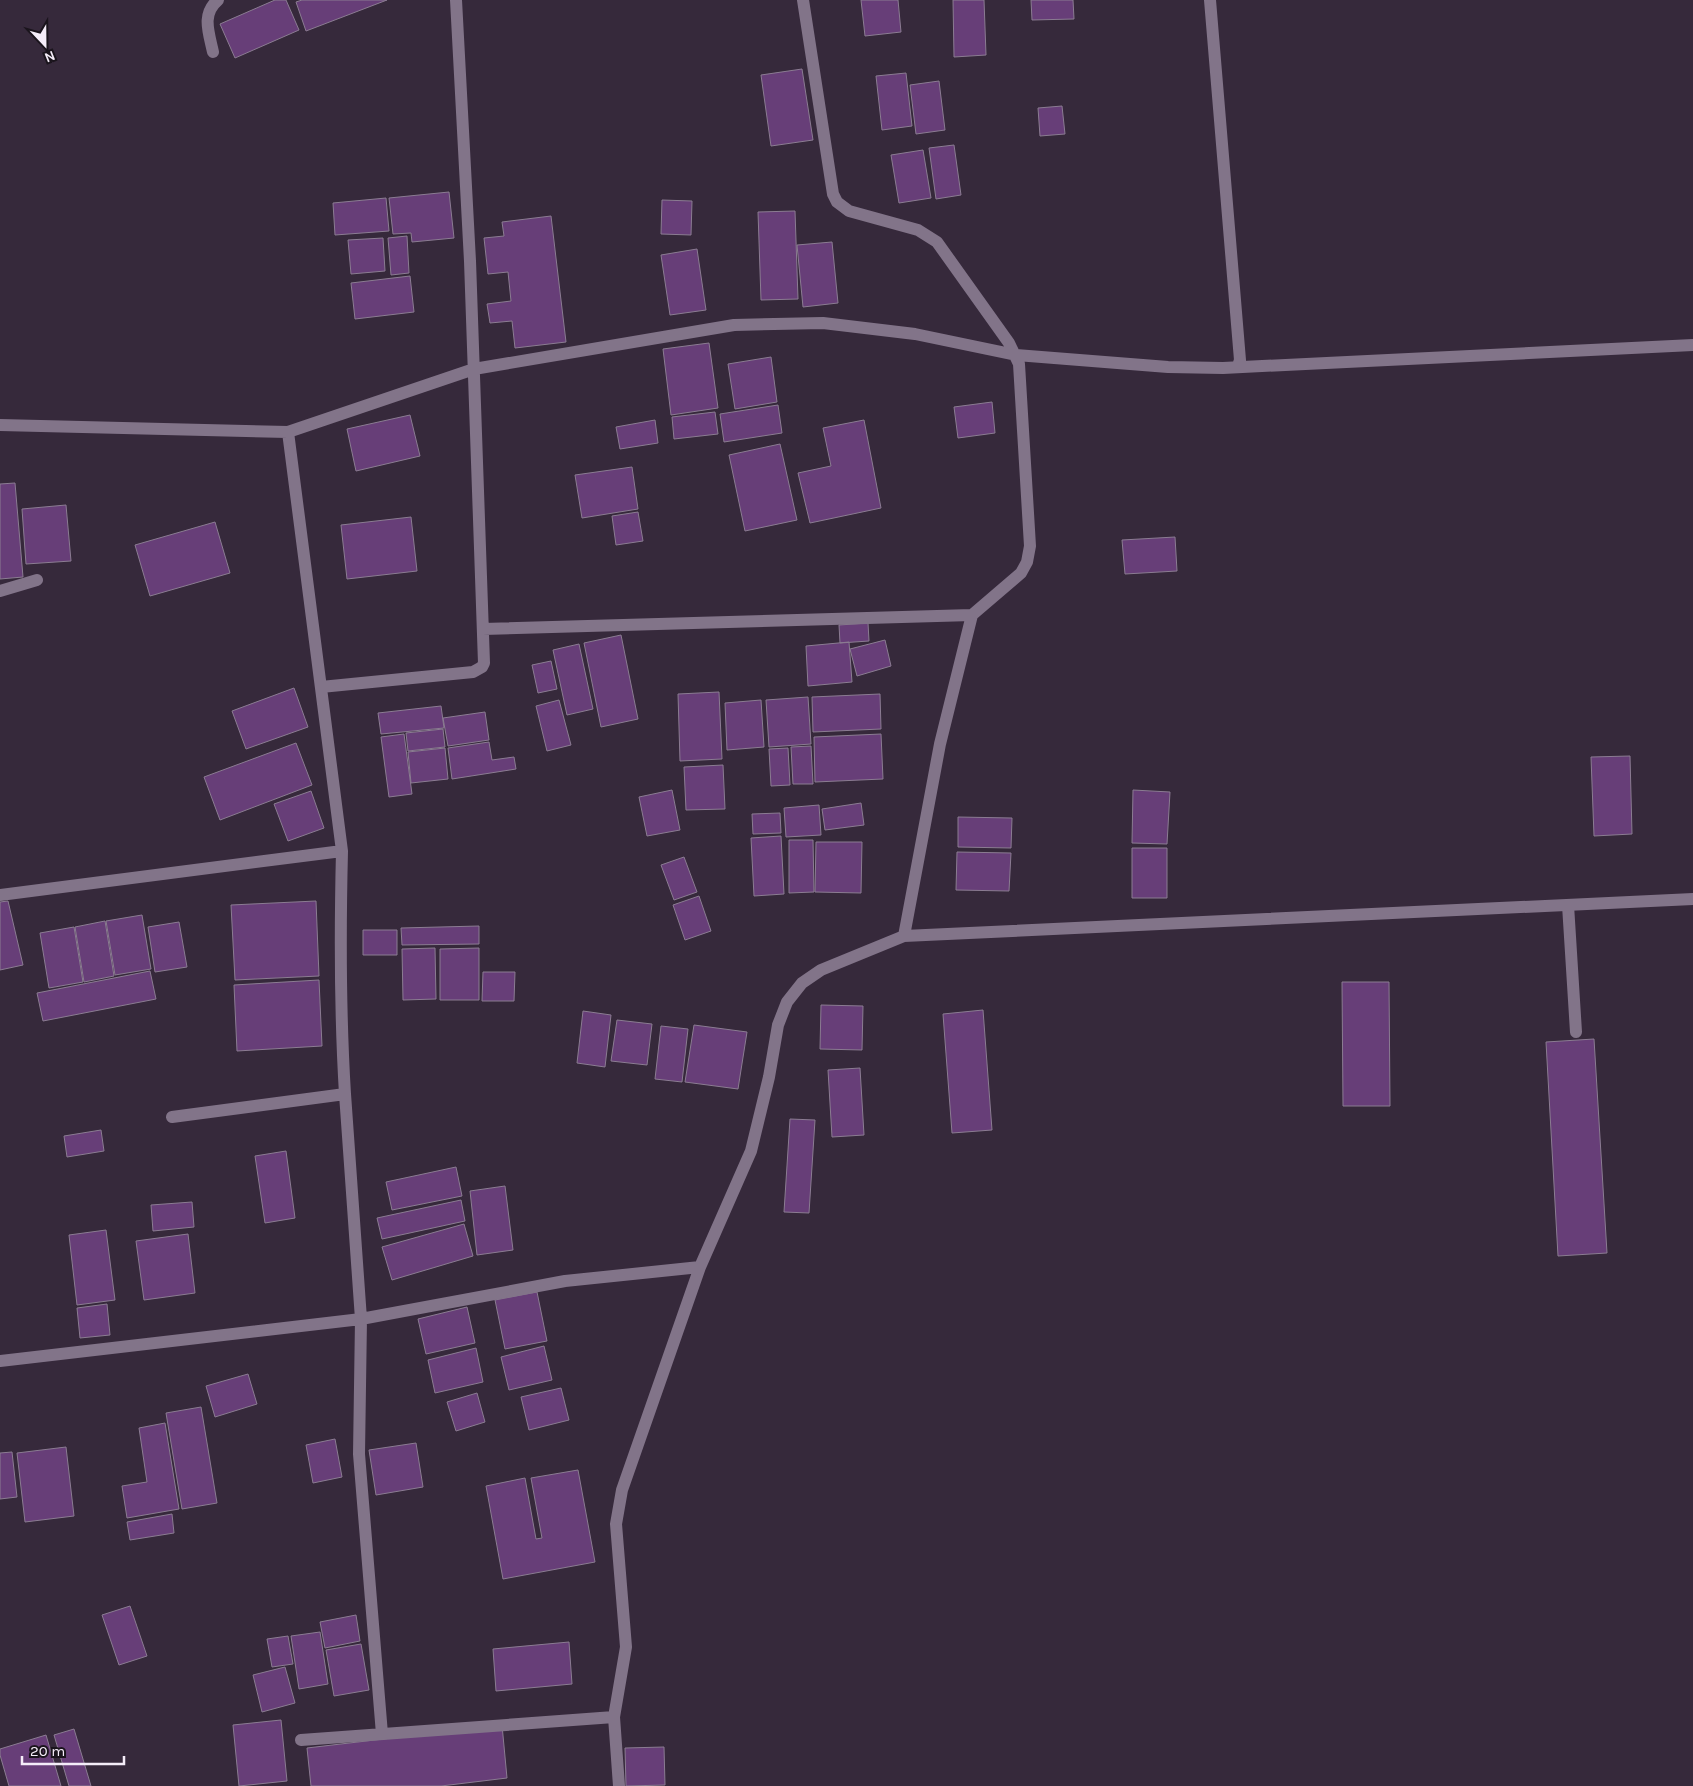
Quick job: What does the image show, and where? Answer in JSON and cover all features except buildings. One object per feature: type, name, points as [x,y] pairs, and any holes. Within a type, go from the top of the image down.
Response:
[{"type":"street","points":[[213,52],[208,25],[208,11],[218,0]]},
{"type":"street","points":[[321,687],[474,672],[482,667],[484,663],[470,261],[456,0]]},
{"type":"street","points":[[803,0],[833,194],[837,202],[849,211],[918,230],[937,242],[1009,343],[1019,364],[1030,546],[1027,562],[1021,572],[972,615],[940,744],[904,936]]},
{"type":"street","points":[[1210,0],[1240,360],[1238,366]]},
{"type":"street","points":[[0,425],[288,432],[474,369],[734,326],[823,323],[914,334],[1016,355],[1168,368],[1223,368],[1693,345]]},
{"type":"street","points":[[288,432],[342,851],[342,1050],[361,1319],[359,1454],[382,1734]]},
{"type":"street","points":[[0,591],[37,580]]},
{"type":"street","points":[[483,629],[972,615]]},
{"type":"street","points":[[0,896],[342,851]]},
{"type":"street","points":[[619,1786],[614,1717],[626,1647],[616,1524],[620,1496],[700,1267],[750,1151],[769,1077],[778,1025],[787,1002],[802,983],[821,970],[904,936],[1693,900]]},
{"type":"street","points":[[1568,905],[1576,1032]]},
{"type":"street","points":[[172,1117],[346,1094]]},
{"type":"street","points":[[0,1361],[361,1319],[565,1281],[700,1267]]},
{"type":"street","points":[[301,1740],[614,1717]]}]
